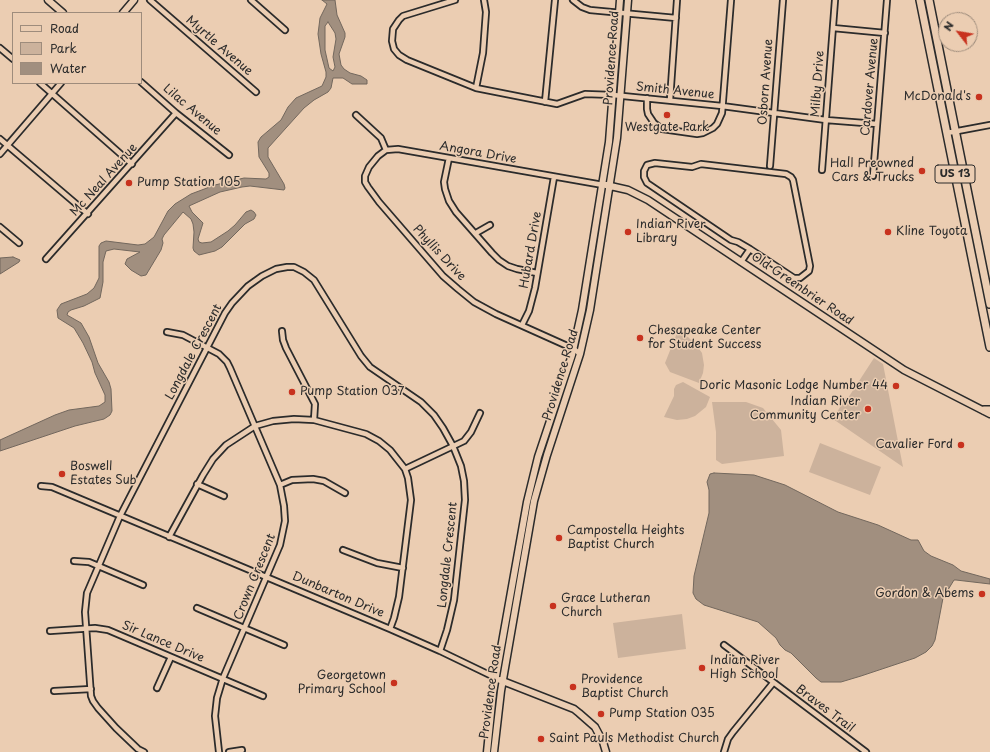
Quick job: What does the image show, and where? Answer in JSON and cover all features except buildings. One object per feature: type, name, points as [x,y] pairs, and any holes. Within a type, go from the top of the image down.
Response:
[{"type":"main road","points":[[48,0],[62,12]]},
{"type":"main road","points":[[124,12],[134,0]]},
{"type":"main road","name":"Providence Road","points":[[487,752],[490,716],[496,678],[529,493],[538,457],[574,349],[582,310],[609,142],[620,0]]},
{"type":"main road","name":"Providence Road","points":[[494,752],[503,681],[536,494],[580,354],[590,310],[617,138],[628,0]]},
{"type":"main road","name":"US 13","points":[[920,0],[990,347]]},
{"type":"main road","name":"US 13","points":[[929,0],[990,304]]},
{"type":"main road","name":"Old Greenbrier Road","points":[[603,185],[628,190],[648,200],[904,370],[988,411]]},
{"type":"main road","name":"Dunbarton Drive","points":[[496,678],[574,709],[595,727],[603,742],[606,752]]},
{"type":"street","name":"Myrtle Avenue","points":[[150,0],[256,92]]},
{"type":"street","points":[[251,0],[285,30]]},
{"type":"street","name":"Smith Avenue","points":[[455,0],[403,16],[393,29],[392,41],[394,49],[407,60],[476,88],[557,104],[585,94],[621,95],[722,106],[826,120],[877,124]]},
{"type":"street","points":[[476,88],[483,53],[486,12],[484,0]]},
{"type":"street","points":[[546,102],[555,0]]},
{"type":"street","points":[[572,0],[582,7],[590,10],[676,18]]},
{"type":"street","points":[[670,100],[677,0]]},
{"type":"street","points":[[647,98],[648,114],[657,127],[667,130],[697,134],[714,128],[720,119],[722,106],[731,0]]},
{"type":"street","name":"Osborn Avenue","points":[[770,166],[782,0]]},
{"type":"street","name":"Milby Drive","points":[[822,170],[835,0]]},
{"type":"street","name":"Cardover Avenue","points":[[873,176],[887,0]]},
{"type":"street","points":[[833,28],[885,33]]},
{"type":"street","points":[[0,48],[12,58]]},
{"type":"street","name":"Lilac Avenue","points":[[142,83],[176,113],[229,155]]},
{"type":"street","points":[[41,84],[132,164]]},
{"type":"street","points":[[0,154],[60,84]]},
{"type":"street","name":"Mc Neal Avenue","points":[[46,259],[88,214],[176,113]]},
{"type":"street","points":[[356,115],[381,138],[386,150]]},
{"type":"street","points":[[947,133],[990,125]]},
{"type":"street","points":[[0,139],[88,214]]},
{"type":"street","name":"Angora Drive","points":[[386,150],[404,150],[603,185]]},
{"type":"street","name":"Phyllis Drive","points":[[386,150],[373,162],[366,172],[364,179],[375,197],[443,276],[474,302],[496,314],[574,349],[580,354]]},
{"type":"street","points":[[449,158],[444,182],[446,194],[456,212],[492,253],[508,266],[537,273]]},
{"type":"street","points":[[655,163],[692,167],[701,164],[786,174],[791,177],[793,180],[810,266],[809,271],[800,278],[794,278],[750,249],[731,240],[647,183],[644,177],[644,171],[647,165],[655,163]]},
{"type":"street","name":"Hubard Drive","points":[[522,325],[533,298],[554,177]]},
{"type":"street","points":[[966,226],[974,224]]},
{"type":"street","points":[[476,233],[490,225]]},
{"type":"street","points":[[0,227],[19,243]]},
{"type":"street","points":[[741,262],[750,249]]},
{"type":"street","name":"Longdale Crescent","points":[[144,752],[138,749],[93,701],[86,629],[86,598],[120,516],[232,303],[248,286],[262,276],[276,269],[287,267],[299,269],[308,274],[314,280],[361,356],[370,367],[421,402],[434,415],[453,446],[461,466],[464,481],[465,500],[454,600],[447,630],[440,650]]},
{"type":"street","points":[[282,331],[286,348],[315,404],[314,420]]},
{"type":"street","name":"Crown Crescent","points":[[167,332],[183,336],[223,358],[230,368],[280,485],[283,496],[285,521],[280,545],[246,628],[223,678],[217,698],[215,708],[219,752]]},
{"type":"street","points":[[405,469],[464,441],[471,432],[480,413]]},
{"type":"street","points":[[169,536],[208,466],[219,452],[230,442],[255,426],[294,419],[314,420],[366,434],[379,441],[390,450],[405,469],[408,478],[411,500],[398,605],[390,629]]},
{"type":"street","points":[[280,485],[292,480],[312,479],[324,481],[345,493]]},
{"type":"street","points":[[198,484],[224,496]]},
{"type":"street","name":"Dunbarton Drive","points":[[41,486],[52,487],[440,650],[496,678]]},
{"type":"street","points":[[343,550],[377,564],[403,568]]},
{"type":"street","points":[[74,561],[84,561],[143,585]]},
{"type":"street","points":[[197,608],[284,644]]},
{"type":"street","name":"Sir Lance Drive","points":[[50,631],[102,629],[114,632],[171,658],[223,678],[263,696]]},
{"type":"street","name":"Braves Trail","points":[[724,645],[866,752]]},
{"type":"street","points":[[157,688],[171,658]]},
{"type":"street","points":[[724,752],[728,739],[773,683]]},
{"type":"street","points":[[54,691],[91,689]]},
{"type":"street","points":[[229,752],[242,750]]},
{"type":"green space","points":[[677,333],[688,337],[702,353],[704,365],[699,383],[670,372],[665,363]]},
{"type":"green space","points":[[874,358],[883,364],[903,467],[833,419],[846,397],[848,398]]},
{"type":"green space","points":[[683,382],[710,397],[706,407],[695,416],[687,419],[677,420],[664,417],[674,396],[674,389],[676,385]]},
{"type":"green space","points":[[712,402],[746,402],[763,408],[781,430],[784,456],[722,464],[716,460],[716,432]]},
{"type":"green space","points":[[820,443],[881,467],[870,495],[809,472]]},
{"type":"green space","points":[[682,614],[686,649],[618,658],[613,623]]},
{"type":"water","points":[[322,0],[335,0],[337,15],[345,33],[339,54],[341,65],[350,73],[361,76],[367,80],[367,84],[352,84],[343,78],[333,78],[331,88],[328,92],[304,108],[268,148],[268,157],[284,184],[284,190],[250,186],[242,187],[220,192],[189,206],[192,212],[203,223],[198,239],[199,242],[202,243],[211,242],[228,231],[246,212],[251,210],[254,212],[256,215],[254,219],[245,224],[222,247],[215,251],[199,255],[194,251],[193,224],[191,219],[183,212],[164,235],[161,250],[146,275],[141,276],[125,264],[127,259],[140,252],[114,249],[106,251],[103,262],[103,282],[100,298],[84,306],[71,310],[67,315],[81,323],[89,337],[98,363],[109,382],[111,389],[112,411],[110,415],[104,419],[75,426],[0,451],[0,440],[55,415],[69,410],[99,406],[105,402],[105,395],[83,343],[74,328],[58,318],[57,310],[61,304],[87,294],[94,288],[99,278],[99,246],[101,243],[106,241],[138,245],[145,244],[154,237],[168,211],[175,204],[191,194],[215,185],[244,178],[266,179],[269,177],[269,173],[259,157],[258,142],[261,137],[281,120],[288,107],[296,98],[322,86],[326,77],[318,34],[320,18],[327,4]],"holes":[[[328,22],[335,33],[336,39],[333,57],[335,67],[333,71],[329,68],[325,50],[325,26]]]},
{"type":"water","points":[[13,257],[20,260],[19,262],[0,274],[0,258]]},
{"type":"water","points":[[710,474],[754,475],[785,485],[838,512],[878,525],[911,540],[918,540],[924,551],[931,556],[953,565],[961,571],[990,579],[990,584],[954,580],[943,598],[935,640],[926,652],[915,658],[841,682],[821,682],[791,653],[785,650],[776,638],[758,622],[704,605],[696,599],[693,593],[694,576],[709,513],[709,490],[707,482]]},
{"type":"place","name":"McDonald's","points":[[979,97]]},
{"type":"place","name":"Westgate Park","points":[[667,115]]},
{"type":"place","name":"Hall Preowned Cars & Trucks","points":[[922,171]]},
{"type":"place","name":"Pump Station 105","points":[[129,183]]},
{"type":"place","name":"Indian River Library","points":[[628,232]]},
{"type":"place","name":"Kline Toyota","points":[[888,232]]},
{"type":"place","name":"Chesapeake Center for Student Success","points":[[640,338]]},
{"type":"place","name":"Doric Masonic Lodge Number 44","points":[[896,386]]},
{"type":"place","name":"Pump Station 037","points":[[292,392]]},
{"type":"place","name":"Indian River Community Center","points":[[868,409]]},
{"type":"place","name":"Cavalier Ford","points":[[961,445]]},
{"type":"place","name":"Boswell Estates Sub","points":[[62,474]]},
{"type":"place","name":"Campostella Heights Baptist Church","points":[[559,538]]},
{"type":"place","name":"Gordon & Abems","points":[[982,594]]},
{"type":"place","name":"Grace Lutheran Church","points":[[553,606]]},
{"type":"place","name":"Indian River High School","points":[[702,668]]},
{"type":"place","name":"Georgetown Primary School","points":[[394,683]]},
{"type":"place","name":"Providence Baptist Church","points":[[573,687]]},
{"type":"place","name":"Pump Station 035","points":[[601,714]]},
{"type":"place","name":"Saint Pauls Methodist Church","points":[[541,739]]}]
